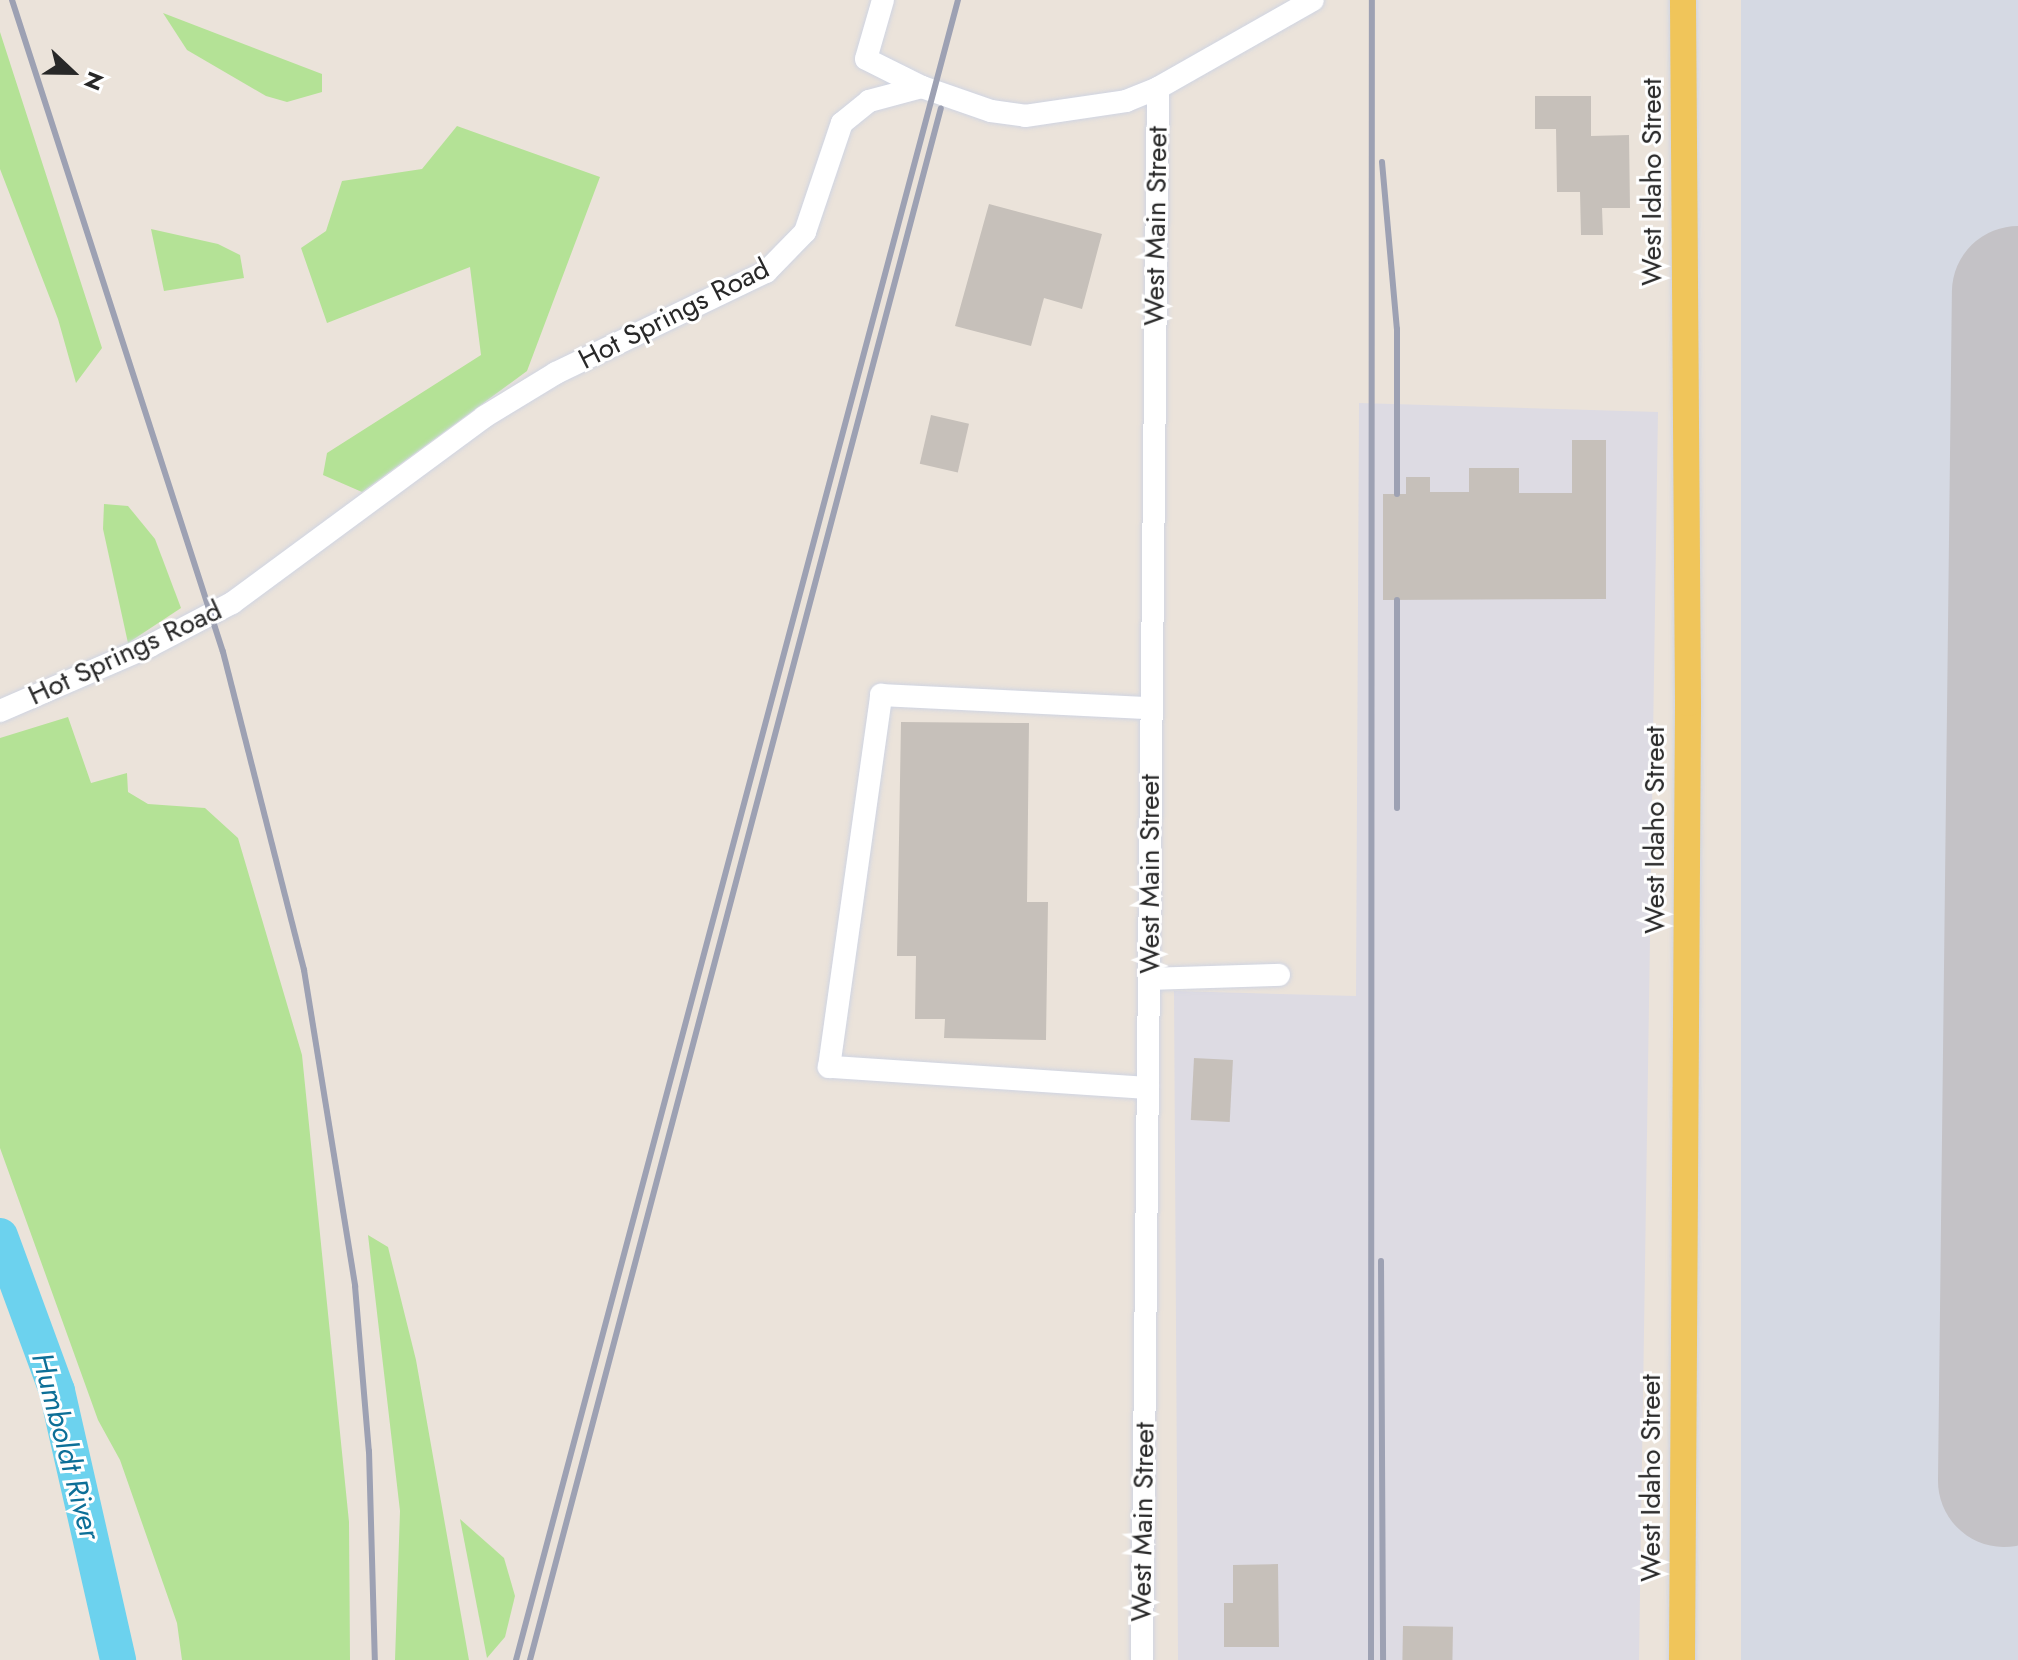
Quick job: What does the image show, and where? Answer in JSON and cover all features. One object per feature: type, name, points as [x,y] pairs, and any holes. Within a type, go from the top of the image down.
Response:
[{"type":"main road","name":"West Idaho Street","points":[[1682,1660],[1688,703],[1683,0]]},
{"type":"street","points":[[883,0],[866,59],[922,87],[991,111],[1025,116],[1090,110],[1158,88],[1313,0]]},
{"type":"street","name":"Hot Springs Road","points":[[0,711],[150,646],[232,603],[484,417],[556,373],[766,272],[805,232],[842,123],[852,111],[869,101],[922,87]]},
{"type":"street","name":"West Main Street","points":[[1142,1660],[1158,88]]},
{"type":"street","points":[[1148,1088],[829,1067],[881,695],[1150,708]]},
{"type":"street","points":[[1150,979],[1279,975]]},
{"type":"shaded area","points":[[1741,0],[2018,0],[2018,1660],[1741,1660]]},
{"type":"shaded area","points":[[1359,403],[1658,412],[1639,1660],[1178,1660],[1174,991],[1356,996]]},
{"type":"green space","points":[[163,13],[322,74],[322,92],[287,102],[266,96],[187,50]]},
{"type":"green space","points":[[0,32],[102,348],[76,383],[58,319],[0,169]]},
{"type":"green space","points":[[457,126],[600,177],[527,371],[362,492],[323,475],[327,453],[481,355],[470,267],[327,323],[301,248],[326,231],[342,181],[422,169]]},
{"type":"green space","points":[[151,229],[218,244],[240,255],[244,278],[164,291]]},
{"type":"green space","points":[[104,504],[128,506],[155,539],[181,608],[128,643],[103,529]]},
{"type":"green space","points":[[68,717],[91,783],[127,773],[128,792],[148,804],[205,808],[238,838],[302,1055],[349,1522],[350,1660],[182,1660],[177,1623],[120,1460],[98,1420],[0,1148],[0,738]]},
{"type":"green space","points":[[368,1235],[388,1247],[416,1360],[469,1660],[395,1660],[400,1511]]},
{"type":"green space","points":[[460,1519],[504,1558],[515,1596],[505,1637],[487,1658]]},
{"type":"building","points":[[1535,96],[1591,96],[1591,136],[1629,135],[1630,208],[1602,208],[1603,235],[1581,235],[1580,192],[1557,192],[1556,129],[1535,129]]},
{"type":"building","points":[[989,204],[1102,234],[1082,309],[1044,298],[1031,346],[955,326]]},
{"type":"building","points":[[931,415],[969,424],[958,472],[920,464]]},
{"type":"building","points":[[1572,440],[1606,440],[1606,599],[1383,600],[1383,494],[1406,494],[1406,477],[1430,477],[1430,492],[1469,492],[1469,468],[1519,468],[1519,493],[1572,493]]},
{"type":"building","points":[[901,722],[1029,723],[1027,902],[1048,902],[1046,1040],[944,1038],[945,1019],[915,1019],[916,956],[897,956]]},
{"type":"building","points":[[1194,1058],[1233,1060],[1230,1122],[1191,1120]]},
{"type":"building","points":[[1278,1564],[1279,1647],[1224,1647],[1224,1603],[1233,1603],[1233,1565]]},
{"type":"building","points":[[1403,1626],[1453,1627],[1452,1660],[1402,1660]]},
{"type":"waterway","name":"Humboldt River","points":[[0,1236],[57,1391],[118,1660]]},
{"type":"taxiway","points":[[2013,832],[2018,875]]},
{"type":"runway","points":[[2004,1481],[2018,292]]},
{"type":"railway","points":[[12,0],[223,652],[304,970],[355,1286],[369,1451],[375,1660]]},
{"type":"railway","points":[[516,1660],[958,0]]},
{"type":"railway","points":[[1371,1660],[1372,0]]},
{"type":"railway","points":[[530,1660],[941,108]]},
{"type":"railway","points":[[1382,162],[1397,329],[1397,494]]},
{"type":"railway","points":[[1397,600],[1397,808]]},
{"type":"railway","points":[[1381,1261],[1383,1660]]}]
